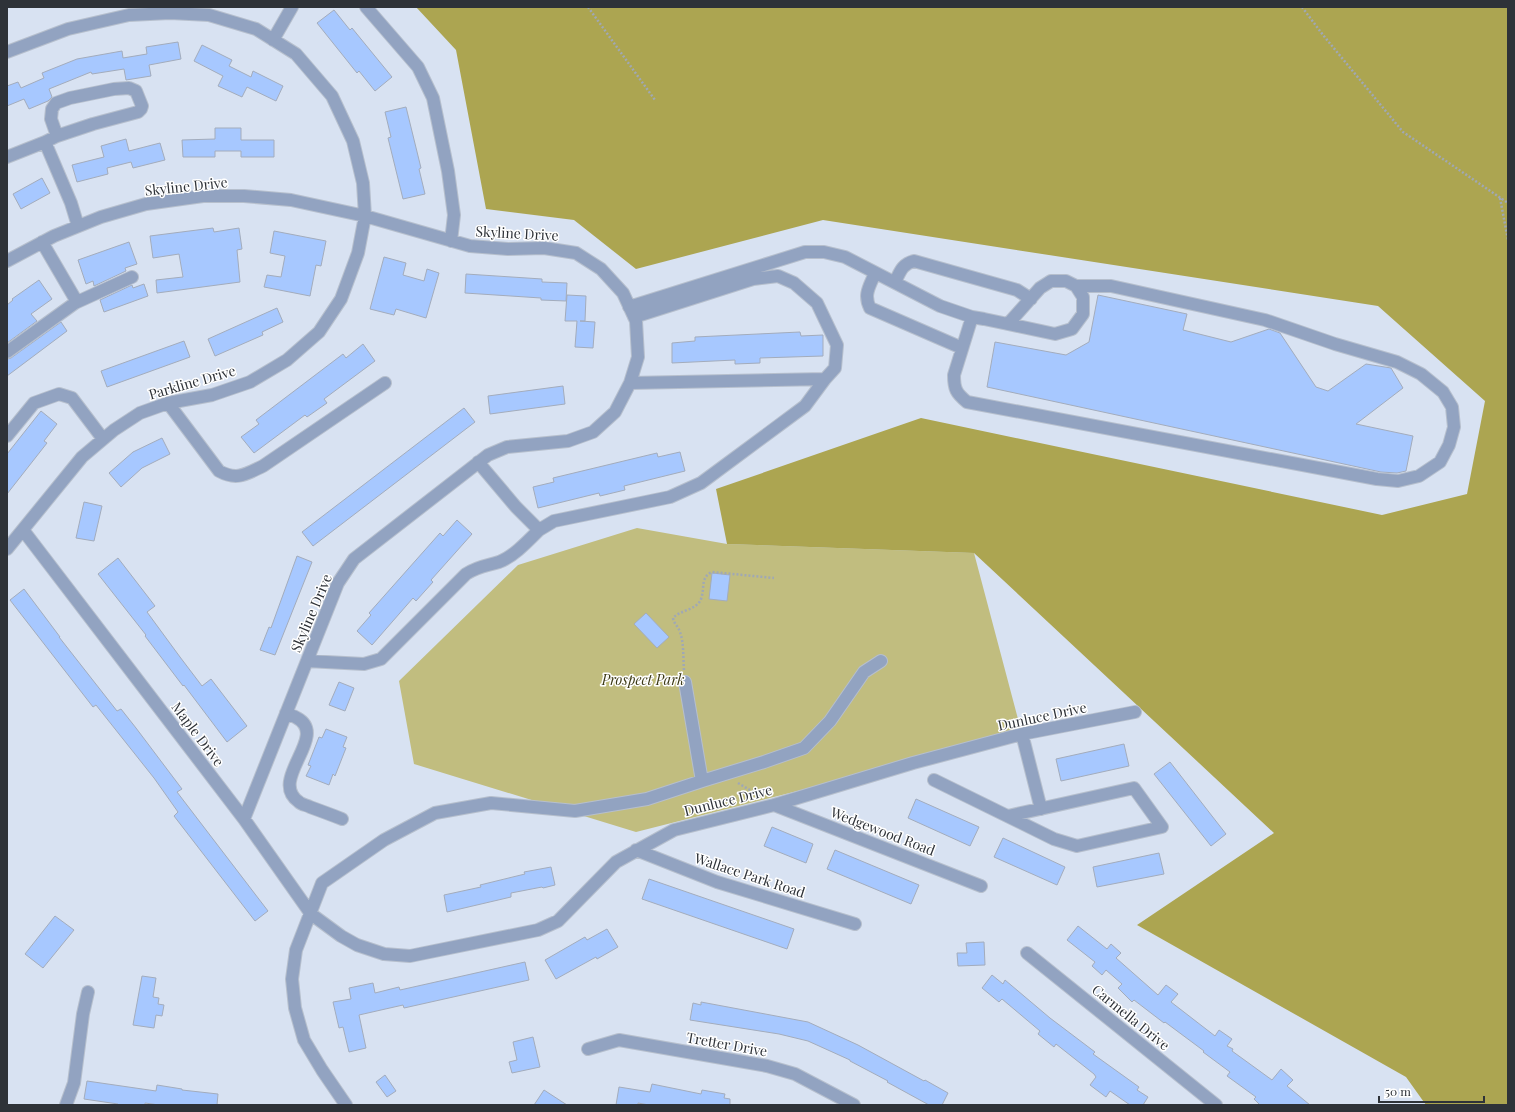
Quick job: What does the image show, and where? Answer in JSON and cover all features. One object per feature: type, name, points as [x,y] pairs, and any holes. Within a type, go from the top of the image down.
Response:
[{"type":"street","points":[[273,40],[292,7]]},
{"type":"street","points":[[366,7],[418,67],[433,98],[448,171],[454,215],[451,241]]},
{"type":"street","name":"Parkline Drive","points":[[7,52],[68,29],[130,15],[173,10],[209,15],[256,29],[296,54],[332,96],[353,141],[363,183],[365,216],[358,253],[341,299],[319,332],[287,360],[250,382],[212,395],[168,403],[140,413],[114,430],[82,457],[7,549]]},
{"type":"street","points":[[7,157],[57,136],[93,124],[138,112],[142,106],[136,91],[129,88],[114,89],[70,98],[56,103],[52,109],[51,119],[57,136]]},
{"type":"street","points":[[45,142],[71,203],[78,226]]},
{"type":"street","name":"Skyline Drive","points":[[7,261],[42,242],[78,226],[101,217],[146,204],[203,196],[244,196],[291,200],[365,216],[470,246],[508,249],[544,248],[576,253],[601,268],[623,292],[636,321],[638,357],[630,383],[615,412],[593,432],[568,442],[507,447],[488,455],[354,559],[338,583],[244,819]]},
{"type":"street","points":[[42,242],[77,302]]},
{"type":"street","points":[[632,312],[805,252],[824,252],[845,257],[940,306],[972,317],[1055,334],[1072,329],[1083,314],[1083,297],[1076,286]]},
{"type":"street","points":[[895,282],[902,267],[906,263],[914,261],[1017,290],[1023,292],[1031,299]]},
{"type":"street","points":[[876,272],[867,293],[866,301],[870,308],[962,348]]},
{"type":"street","points":[[307,661],[364,664],[381,659],[466,574],[476,567],[500,562],[512,554],[539,530],[554,521],[670,497],[701,483],[805,406],[835,368],[837,345],[817,303],[794,283],[778,276],[753,280],[632,312]]},
{"type":"street","points":[[7,352],[77,302],[132,277]]},
{"type":"street","points":[[972,317],[954,375],[954,384],[958,395],[967,402],[1377,479],[1398,481],[1419,476],[1440,462],[1450,445],[1454,428],[1452,407],[1442,392],[1421,374],[1396,362],[1335,344],[1265,320],[1111,286],[1076,286],[1066,281],[1050,281],[1040,288],[1008,324]]},
{"type":"street","points":[[630,383],[825,380]]},
{"type":"street","points":[[168,403],[219,471],[230,477],[246,474],[263,466],[385,383]]},
{"type":"street","points":[[7,436],[34,403],[59,394],[72,398],[103,439]]},
{"type":"street","points":[[478,462],[516,507],[539,530]]},
{"type":"street","name":"Maple Drive","points":[[23,530],[244,819],[311,914],[341,936],[357,945]]},
{"type":"street","points":[[346,1105],[304,1040],[295,1008],[292,979],[296,950],[322,883],[384,840],[435,813],[491,803],[575,811],[648,799],[702,780],[764,762],[804,748],[830,721],[864,672],[881,662]]},
{"type":"street","points":[[685,682],[702,780]]},
{"type":"street","name":"Dunluce Drive","points":[[357,945],[384,954],[410,956],[538,930],[558,921],[616,862],[674,830],[774,804],[914,763],[1022,734],[1135,712]]},
{"type":"street","points":[[286,713],[298,718],[305,725],[308,735],[289,783],[291,793],[299,802],[342,818]]},
{"type":"street","points":[[1022,734],[1041,809]]},
{"type":"street","points":[[934,780],[1054,839],[1077,846],[1162,827],[1134,788],[1008,816]]},
{"type":"street","name":"Wedgewood Road","points":[[774,804],[981,886]]},
{"type":"street","name":"Wallace Park Road","points":[[636,850],[717,882],[855,924]]},
{"type":"street","name":"Carmella Drive","points":[[1027,952],[1216,1105]]},
{"type":"street","points":[[66,1105],[74,1083],[88,992]]},
{"type":"street","name":"Tretter Drive","points":[[588,1049],[619,1040],[767,1066],[795,1074],[854,1105]]},
{"type":"path","points":[[588,7],[655,100]]},
{"type":"path","points":[[1302,7],[1323,35],[1404,132],[1508,202]]},
{"type":"path","points":[[1500,198],[1508,240]]},
{"type":"path","points":[[685,682],[682,638],[680,630],[673,623],[673,618],[676,615],[698,605],[701,600],[704,578],[707,574],[712,572],[774,578]]},
{"type":"path","points":[[722,774],[774,804]]},
{"type":"green space","name":"Prospect Park","points":[[637,528],[727,544],[974,553],[1022,734],[636,832],[414,764],[399,681],[518,565]]},
{"type":"shaded area","points":[[416,7],[1508,7],[1508,1105],[1426,1105],[1406,1077],[1137,925],[1274,833],[974,553],[727,544],[716,489],[921,418],[1382,515],[1467,494],[1485,401],[1378,306],[823,220],[636,269],[574,220],[486,209],[456,50]]},
{"type":"building","points":[[334,10],[350,30],[352,28],[392,77],[375,91],[359,71],[357,73],[317,23]]},
{"type":"building","points":[[178,42],[181,59],[149,65],[151,76],[126,80],[124,69],[92,74],[91,72],[49,89],[52,97],[48,101],[29,109],[24,99],[7,106],[7,86],[18,82],[21,88],[44,78],[42,73],[77,59],[122,51],[123,58],[147,54],[146,47]]},
{"type":"building","points":[[202,45],[232,60],[229,66],[251,77],[253,71],[283,86],[276,101],[247,87],[242,97],[218,86],[223,76],[194,61]]},
{"type":"building","points":[[406,107],[421,168],[419,169],[425,194],[403,199],[388,138],[391,137],[385,112]]},
{"type":"building","points":[[215,128],[241,128],[241,140],[274,140],[274,157],[241,157],[241,151],[215,151],[215,157],[183,157],[182,140],[215,139]]},
{"type":"building","points":[[126,139],[129,151],[160,143],[165,160],[133,168],[131,162],[107,168],[108,174],[77,182],[72,165],[104,157],[101,146]]},
{"type":"building","points":[[42,178],[50,193],[21,209],[13,194]]},
{"type":"building","points":[[213,228],[214,232],[239,228],[242,249],[237,250],[240,282],[157,293],[156,280],[183,277],[179,254],[153,258],[150,236]]},
{"type":"building","points":[[274,231],[326,241],[321,266],[316,265],[310,296],[264,287],[267,275],[281,277],[285,256],[270,253]]},
{"type":"building","points":[[129,242],[137,264],[125,268],[126,271],[94,286],[93,281],[86,284],[78,260]]},
{"type":"building","points":[[384,257],[406,263],[403,275],[424,281],[427,269],[439,273],[426,318],[396,309],[394,315],[370,309]]},
{"type":"building","points":[[466,274],[542,279],[542,282],[567,283],[566,301],[465,293]]},
{"type":"building","points":[[39,280],[52,299],[31,314],[37,321],[7,343],[7,305],[13,300],[12,299]]},
{"type":"building","points":[[144,284],[148,296],[104,312],[100,300],[132,285],[133,288]]},
{"type":"building","points":[[567,295],[586,296],[585,321],[580,321],[595,322],[593,348],[575,347],[577,321],[565,321]]},
{"type":"building","points":[[1098,295],[1187,314],[1183,330],[1231,342],[1269,329],[1280,333],[1316,387],[1328,391],[1366,364],[1391,368],[1403,388],[1356,424],[1413,436],[1406,471],[1397,473],[1381,472],[987,387],[995,342],[1066,355],[1089,342]]},
{"type":"building","points":[[277,308],[283,322],[262,332],[263,335],[215,356],[208,339]]},
{"type":"building","points":[[61,322],[67,331],[7,376],[7,359],[11,358]]},
{"type":"building","points":[[800,332],[801,336],[823,335],[823,356],[760,358],[760,363],[735,364],[735,360],[672,363],[672,343],[695,341],[695,337]]},
{"type":"building","points":[[184,341],[190,357],[107,387],[101,371]]},
{"type":"building","points":[[363,344],[375,361],[324,399],[327,403],[307,417],[305,415],[254,453],[241,437],[259,424],[256,420],[343,354],[346,358]]},
{"type":"building","points":[[563,386],[565,404],[490,414],[488,396]]},
{"type":"building","points":[[464,408],[475,422],[313,546],[302,532]]},
{"type":"building","points":[[41,411],[57,424],[44,441],[47,443],[7,494],[7,454]]},
{"type":"building","points":[[162,438],[170,454],[142,468],[121,487],[109,473],[133,452]]},
{"type":"building","points":[[680,452],[685,471],[624,486],[625,490],[600,496],[599,493],[538,508],[533,487],[554,482],[553,478],[657,453],[658,457]]},
{"type":"building","points":[[84,502],[102,506],[94,541],[76,538]]},
{"type":"building","points":[[457,520],[472,534],[431,580],[433,582],[416,601],[413,598],[372,645],[357,631],[371,615],[369,613],[440,533],[443,536]]},
{"type":"building","points":[[297,556],[312,562],[275,655],[260,650],[269,627],[271,628]]},
{"type":"building","points":[[118,558],[155,606],[147,612],[202,686],[211,679],[247,726],[227,742],[98,574]]},
{"type":"building","points":[[712,573],[730,575],[727,601],[709,599]]},
{"type":"building","points":[[24,589],[59,637],[117,711],[121,709],[136,728],[182,789],[177,792],[268,911],[255,921],[174,816],[178,812],[154,778],[96,705],[93,707],[10,600]]},
{"type":"building","points":[[646,613],[669,637],[657,648],[634,624]]},
{"type":"building","points":[[339,682],[354,688],[345,711],[329,705]]},
{"type":"building","points":[[326,729],[347,737],[343,747],[346,748],[335,776],[333,774],[329,785],[306,776],[311,766],[308,765],[319,737],[322,738]]},
{"type":"building","points":[[1124,744],[1129,766],[1061,781],[1056,759]]},
{"type":"building","points":[[1170,762],[1226,834],[1211,846],[1154,774]]},
{"type":"building","points":[[916,799],[979,827],[970,846],[908,818]]},
{"type":"building","points":[[772,827],[813,844],[806,863],[764,846]]},
{"type":"building","points":[[1003,838],[1065,867],[1057,885],[994,857]]},
{"type":"building","points":[[835,850],[919,885],[911,904],[827,869]]},
{"type":"building","points":[[1159,853],[1164,874],[1097,887],[1093,867]]},
{"type":"building","points":[[551,867],[555,885],[511,893],[511,897],[447,912],[444,895],[481,887],[480,885],[525,874],[524,872]]},
{"type":"building","points":[[649,879],[794,929],[787,949],[642,899]]},
{"type":"building","points":[[55,916],[74,930],[43,968],[25,954]]},
{"type":"building","points":[[1078,926],[1107,949],[1111,944],[1121,953],[1116,958],[1158,995],[1166,985],[1178,994],[1171,1002],[1215,1036],[1219,1030],[1232,1039],[1227,1046],[1233,1049],[1232,1051],[1272,1080],[1281,1069],[1293,1080],[1287,1086],[1310,1105],[1260,1105],[1254,1099],[1256,1097],[1227,1076],[1230,1072],[1165,1022],[1164,1023],[1134,1000],[1132,1002],[1118,988],[1122,984],[1106,970],[1102,975],[1092,966],[1095,962],[1067,940]]},
{"type":"building","points":[[607,929],[618,947],[597,959],[596,957],[556,979],[545,960],[585,937],[587,940]]},
{"type":"building","points":[[984,942],[985,965],[958,966],[957,953],[967,953],[966,943]]},
{"type":"building","points":[[525,962],[529,980],[404,1008],[403,1005],[359,1015],[366,1048],[349,1052],[343,1027],[339,1028],[333,1002],[351,999],[349,988],[373,983],[375,993],[399,987],[400,990]]},
{"type":"building","points":[[992,975],[1003,984],[1005,980],[1050,1018],[1095,1052],[1093,1054],[1139,1087],[1137,1090],[1148,1097],[1143,1105],[1130,1105],[1110,1091],[1106,1097],[1090,1085],[1096,1077],[1094,1074],[1056,1044],[1054,1047],[1038,1034],[1040,1031],[1002,999],[999,1002],[982,988]]},
{"type":"building","points":[[142,976],[156,978],[153,997],[159,998],[158,1004],[164,1005],[162,1016],[156,1015],[154,1028],[133,1025]]},
{"type":"building","points":[[701,1002],[808,1022],[858,1045],[948,1093],[942,1105],[929,1105],[850,1060],[808,1041],[779,1034],[690,1020],[693,1003],[701,1005]]},
{"type":"building","points":[[533,1037],[540,1067],[512,1073],[509,1062],[517,1060],[513,1042]]},
{"type":"building","points":[[385,1075],[396,1091],[387,1097],[376,1082]]},
{"type":"building","points":[[87,1081],[156,1091],[157,1085],[182,1090],[218,1094],[217,1105],[159,1105],[145,1103],[145,1105],[118,1105],[84,1099]]},
{"type":"building","points":[[652,1084],[701,1094],[702,1090],[725,1094],[724,1098],[730,1099],[730,1105],[649,1105],[638,1103],[638,1105],[616,1105],[619,1087],[650,1092]]},
{"type":"building","points":[[544,1090],[567,1105],[534,1105]]}]
